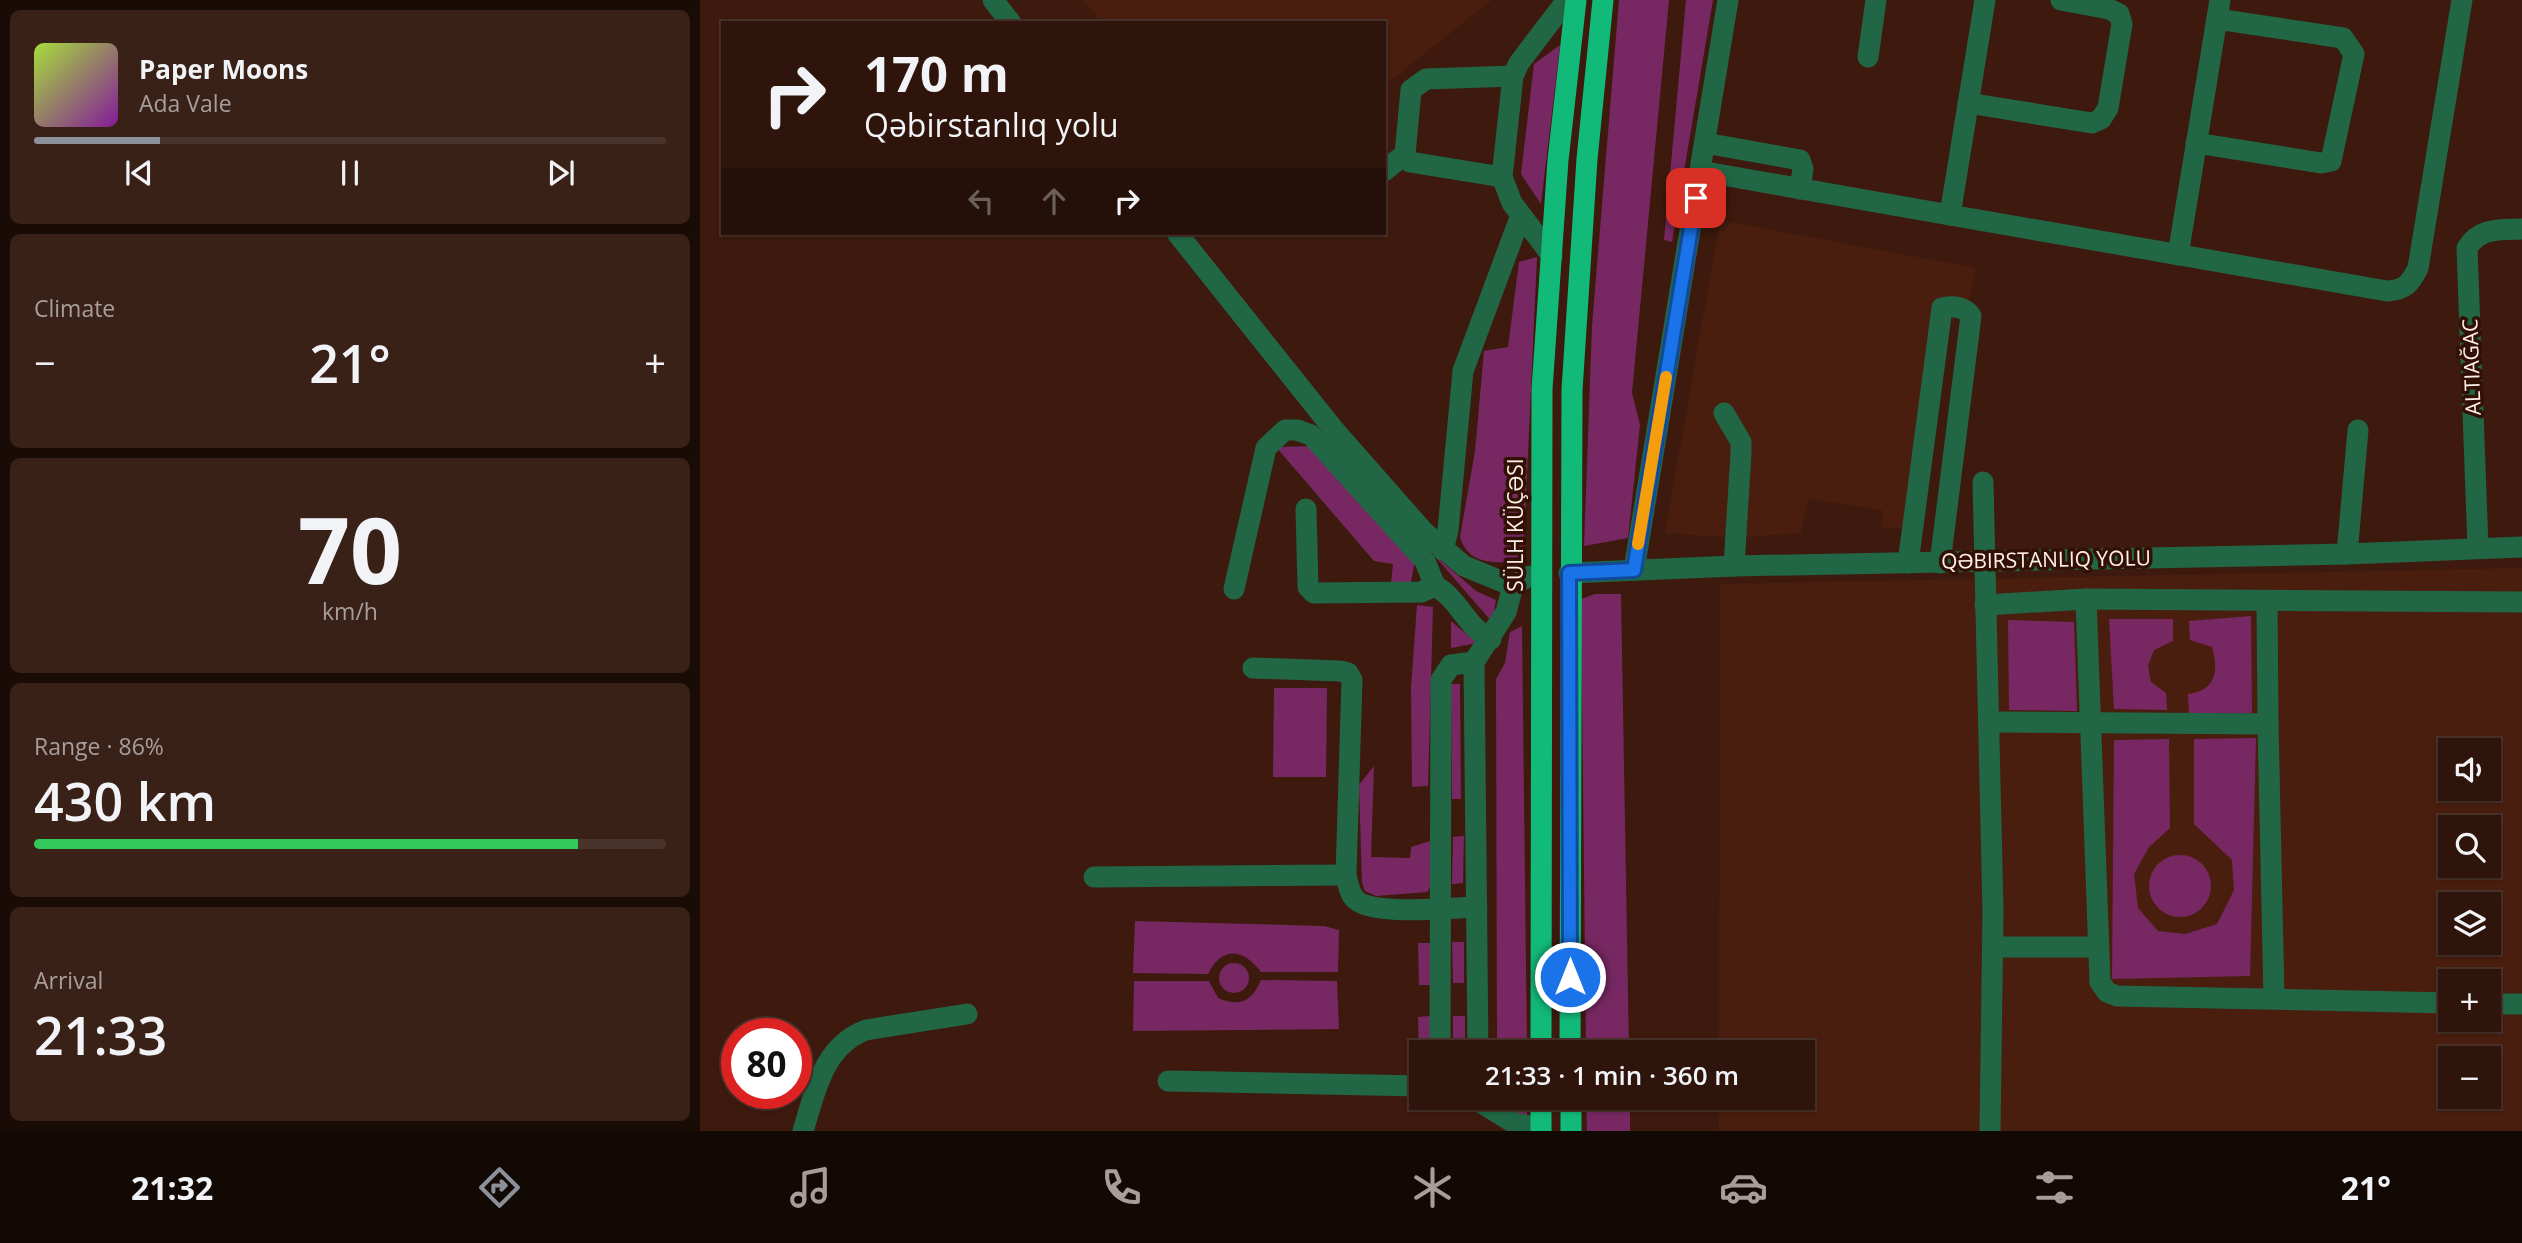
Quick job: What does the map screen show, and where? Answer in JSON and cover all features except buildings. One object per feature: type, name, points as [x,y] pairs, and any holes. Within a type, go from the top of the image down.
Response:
[{"type":"highway","name":"SÜLH KÜÇƏSI","points":[[1541,1040],[1542,389],[1576,0]]},
{"type":"highway","points":[[1570,1040],[1569,573],[1577,280],[1603,0]]},
{"type":"highway","points":[[1541,574],[1569,573]]},
{"type":"highway","points":[[1541,1110],[1541,1130]]},
{"type":"highway","points":[[1571,1110],[1571,1131]]},
{"type":"street","points":[[993,0],[1009,21]]},
{"type":"street","points":[[1552,256],[1512,203],[1502,177],[1513,76],[1519,63],[1567,0]]},
{"type":"street","points":[[1634,570],[1728,0]]},
{"type":"street","points":[[1868,57],[1876,0]]},
{"type":"street","points":[[1950,215],[1985,0]]},
{"type":"street","points":[[1968,103],[2092,123],[2101,119],[2108,108],[2122,24],[2119,14],[2109,9],[2061,0]]},
{"type":"street","points":[[1700,171],[2387,292],[2410,285],[2418,268],[2462,0]]},
{"type":"street","points":[[2178,255],[2196,143],[2219,10],[2343,38],[2351,46],[2354,54],[2331,161],[2321,163],[2196,143]]},
{"type":"street","points":[[1502,177],[1410,162],[1405,154],[1411,90],[1426,79],[1513,76]]},
{"type":"street","points":[[1705,143],[1800,160],[1803,169],[1800,189]]},
{"type":"street","points":[[1386,169],[1405,154]]},
{"type":"street","points":[[1443,550],[1448,530],[1464,371],[1521,215]]},
{"type":"street","points":[[2478,548],[2468,248],[2473,238],[2485,231],[2522,229]]},
{"type":"street","points":[[1179,235],[1335,431],[1443,550],[1479,573],[1513,586]]},
{"type":"street","points":[[1908,563],[1942,308],[1948,307],[1965,310],[1971,316],[1940,563]]},
{"type":"street","points":[[1724,413],[1741,442],[1734,566]]},
{"type":"street","points":[[1234,589],[1266,448],[1285,430],[1297,430],[1311,435],[1425,561],[1435,586],[1451,597],[1476,629],[1490,639]]},
{"type":"street","points":[[2347,554],[2358,430]]},
{"type":"street","points":[[1983,482],[1993,947],[1990,1131]]},
{"type":"street","points":[[1306,509],[1308,587],[1314,593],[1410,592],[1435,586]]},
{"type":"street","points":[[1569,573],[1734,566],[2347,554],[2521,546]]},
{"type":"street","points":[[1478,1040],[1474,662],[1506,612],[1513,586],[1527,576],[1541,574]]},
{"type":"street","points":[[1985,605],[2086,599],[2522,602]]},
{"type":"street","points":[[2086,599],[2100,982],[2107,992],[2118,996],[2438,1003]]},
{"type":"street","points":[[2267,601],[2274,998]]},
{"type":"street","points":[[1440,1040],[1441,680],[1451,666],[1474,662]]},
{"type":"street","points":[[1253,668],[1340,671],[1348,673],[1352,680],[1346,875],[1350,893],[1367,906],[1477,907]]},
{"type":"street","points":[[1990,722],[2268,724]]},
{"type":"street","points":[[1094,877],[1346,875]]},
{"type":"street","points":[[1993,947],[2099,947]]},
{"type":"street","points":[[1439,996],[1478,996]]},
{"type":"street","points":[[2501,1004],[2522,1004]]},
{"type":"street","points":[[803,1131],[821,1072],[852,1035],[866,1030],[967,1014]]},
{"type":"street","points":[[1168,1081],[1409,1086]]},
{"type":"street","points":[[1494,1110],[1514,1123],[1541,1130]]},
{"type":"shaded area","points":[[1083,0],[1492,0],[1386,84],[1386,21],[1100,21]]},
{"type":"shaded area","points":[[1619,0],[1669,0],[1632,393],[1640,425],[1628,538],[1584,546],[1592,326]]},
{"type":"shaded area","points":[[1686,0],[1713,0],[1672,242],[1664,240]]},
{"type":"shaded area","points":[[1560,45],[1541,204],[1521,174],[1534,64]]},
{"type":"shaded area","points":[[1720,220],[1976,268],[1968,307],[1938,303],[1906,529],[1882,527],[1882,510],[1808,499],[1801,533],[1735,538],[1665,533]]},
{"type":"shaded area","points":[[1537,257],[1523,562],[1485,561],[1470,554],[1460,537],[1475,451],[1484,351],[1508,347],[1519,262]]},
{"type":"shaded area","points":[[1315,446],[1415,560],[1410,587],[1391,584],[1393,564],[1374,561],[1276,447]]},
{"type":"shaded area","points":[[1433,554],[1476,591],[1496,600],[1492,622]]},
{"type":"shaded area","points":[[2522,568],[2522,1131],[1719,1131],[1719,1110],[1815,1110],[1815,1040],[1719,1040],[1720,584]]},
{"type":"shaded area","points":[[1595,594],[1621,594],[1629,1040],[1586,1040],[1581,599]]},
{"type":"shaded area","points":[[1417,605],[1433,607],[1428,786],[1412,787],[1411,688]]},
{"type":"shaded area","points":[[2251,616],[2252,713],[2189,713],[2188,694],[2205,689],[2210,684],[2215,664],[2212,647],[2190,640],[2189,621]]},
{"type":"shaded area","points":[[2109,619],[2173,619],[2173,641],[2154,650],[2148,666],[2151,682],[2166,693],[2167,710],[2114,709]]},
{"type":"shaded area","points":[[2008,620],[2074,622],[2077,711],[2009,710]]},
{"type":"shaded area","points":[[1451,621],[1477,643],[1451,648]]},
{"type":"shaded area","points":[[1522,626],[1527,1040],[1497,1040],[1496,679],[1505,663],[1510,632]]},
{"type":"shaded area","points":[[1451,684],[1460,684],[1461,799],[1452,799]]},
{"type":"shaded area","points":[[1274,688],[1327,688],[1326,777],[1273,777]]},
{"type":"shaded area","points":[[2256,738],[2250,976],[2112,979],[2114,740],[2169,739],[2170,828],[2149,847],[2134,874],[2138,908],[2158,931],[2185,934],[2217,924],[2234,890],[2232,860],[2194,824],[2194,739]]},
{"type":"shaded area","points":[[1374,766],[1371,857],[1410,858],[1411,847],[1430,841],[1431,886],[1427,892],[1376,896],[1365,891],[1362,883],[1359,785]]},
{"type":"shaded area","points":[[1464,836],[1463,883],[1452,884],[1453,837]]},
{"type":"shaded area","points":[[2180,855],[2202,864],[2211,886],[2202,908],[2180,917],[2158,908],[2149,886],[2158,864]]},
{"type":"shaded area","points":[[1135,921],[1324,926],[1339,930],[1338,972],[1261,972],[1247,958],[1233,954],[1220,958],[1208,974],[1133,973]]},
{"type":"shaded area","points":[[1452,942],[1464,942],[1464,983],[1453,983]]},
{"type":"shaded area","points":[[1418,943],[1430,943],[1430,985],[1419,985]]},
{"type":"shaded area","points":[[1234,963],[1245,967],[1249,978],[1245,989],[1234,993],[1223,989],[1219,978],[1223,967]]},
{"type":"shaded area","points":[[1261,980],[1337,981],[1339,1029],[1133,1031],[1134,981],[1209,981],[1218,998],[1238,1002],[1249,998]]},
{"type":"shaded area","points":[[1430,1016],[1430,1040],[1419,1040],[1418,1017]]},
{"type":"shaded area","points":[[1453,1016],[1465,1016],[1465,1040],[1453,1040]]},
{"type":"shaded area","points":[[1505,1110],[1527,1110],[1527,1118]]},
{"type":"shaded area","points":[[1586,1110],[1630,1110],[1630,1131],[1587,1131]]},
{"type":"slow traffic","points":[[1638,544],[1666,377]]},
{"type":"route","points":[[1570,977],[1569,573],[1634,570],[1696,198]]}]
